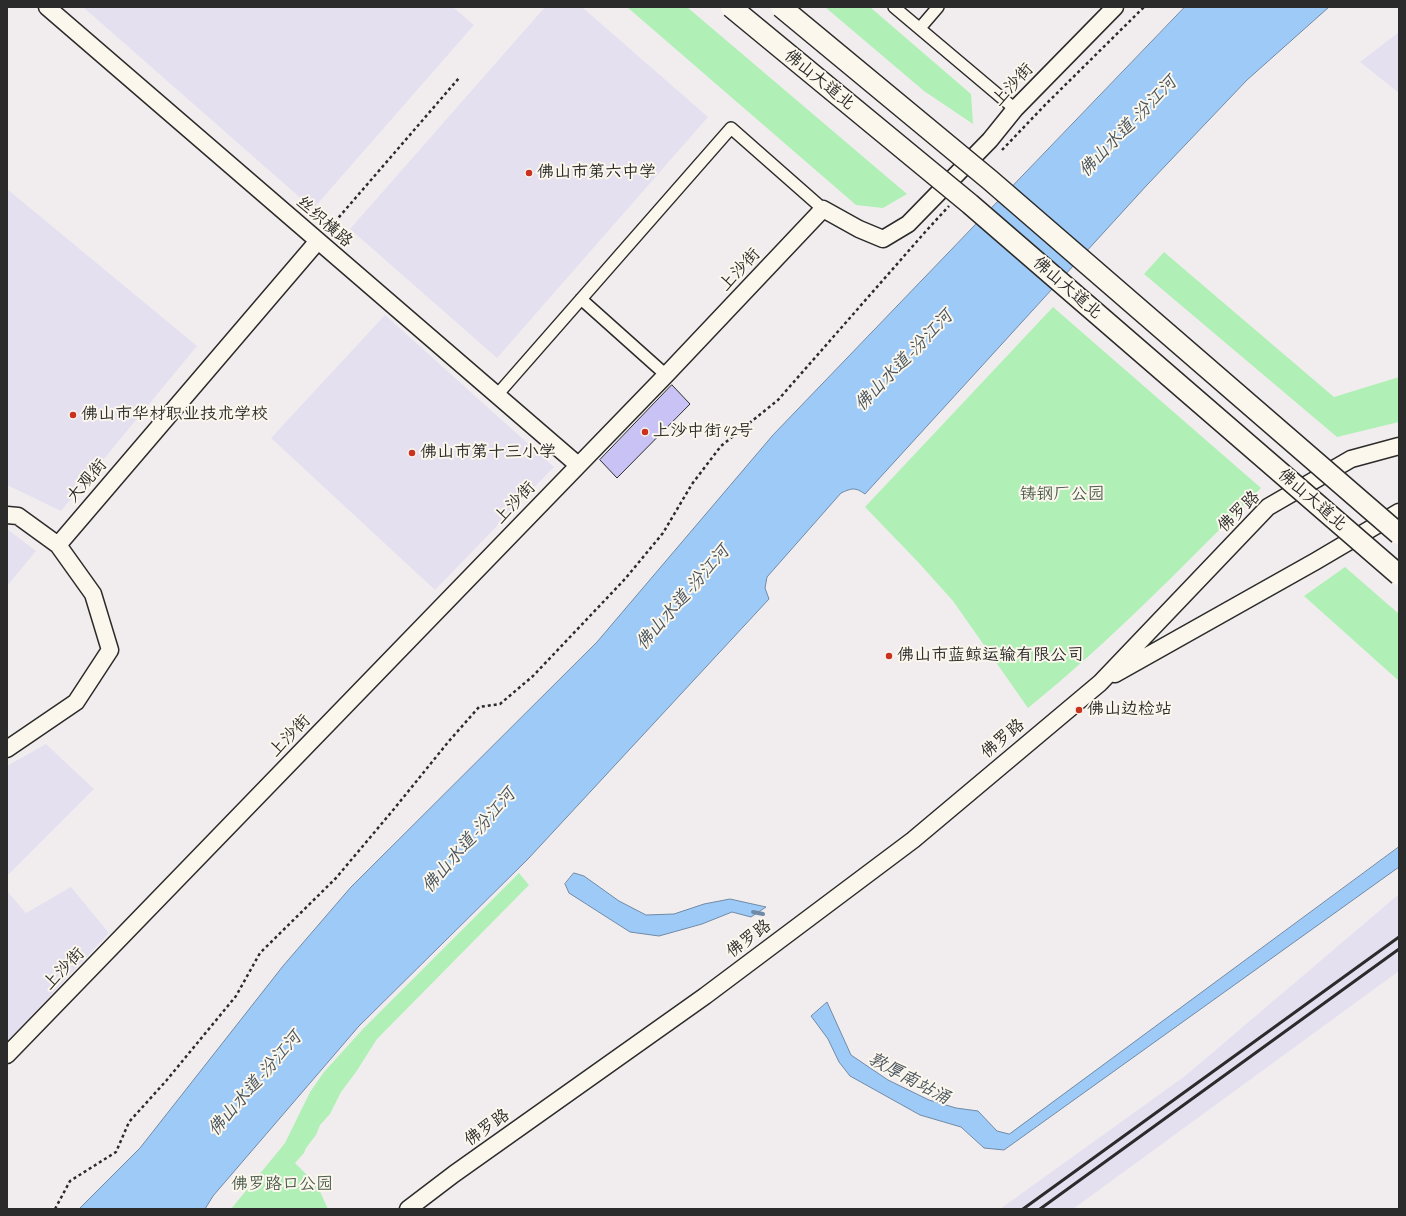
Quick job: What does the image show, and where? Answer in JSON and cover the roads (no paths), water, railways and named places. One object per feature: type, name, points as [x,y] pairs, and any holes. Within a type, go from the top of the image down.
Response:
[{"type":"highway","name":"佛山大道北","points":[[731,7],[970,204],[1399,575]]},
{"type":"highway","name":"佛山大道北","points":[[781,7],[996,186],[1399,534]]},
{"type":"street","name":"丝织横路","points":[[47,7],[578,465]]},
{"type":"street","points":[[894,7],[1015,109]]},
{"type":"street","points":[[920,28],[938,7]]},
{"type":"street","name":"上沙街","points":[[7,1055],[666,375],[823,209],[859,229],[883,239],[908,224],[990,140],[1015,109],[1115,7]]},
{"type":"street","points":[[497,395],[731,128],[823,209]]},
{"type":"street","name":"大观街","points":[[58,545],[318,242]]},
{"type":"street","points":[[581,299],[666,375]]},
{"type":"street","name":"佛罗路","points":[[408,1209],[454,1174],[705,996],[913,840],[1100,683],[1268,507],[1351,458],[1399,446]]},
{"type":"street","name":"佛罗路","points":[[1100,683],[1316,561],[1399,512]]},
{"type":"street","points":[[7,515],[18,516],[58,545],[93,594],[110,650],[76,702],[7,749]]},
{"type":"water","name":"佛山水道-汾江河","points":[[1185,7],[1329,7],[1247,80],[1147,185],[865,494],[859,490],[853,489],[841,493],[767,577],[765,588],[769,599],[528,859],[359,1026],[213,1196],[205,1209],[79,1209],[140,1148],[283,966],[351,887],[597,642],[773,435]]},
{"type":"water","points":[[1399,847],[1399,867],[1004,1150],[984,1148],[961,1127],[920,1115],[850,1076],[839,1062],[828,1039],[811,1016],[827,1002],[851,1055],[888,1080],[929,1100],[956,1108],[978,1111],[997,1131],[1009,1134]]},
{"type":"water","points":[[574,873],[584,876],[619,901],[646,915],[674,914],[704,904],[730,899],[766,907],[751,917],[732,912],[702,924],[659,936],[630,932],[569,893],[565,884]]},
{"type":"waterway","name":"敦厚南站涌","points":[[753,912],[763,914]]},
{"type":"railway","points":[[1023,1209],[1399,937]]},
{"type":"railway","points":[[1040,1209],[1399,949]]},
{"type":"place","name":"佛山市第六中学","points":[[529,173]]},
{"type":"place","name":"佛山市华材职业技术学校","points":[[73,415]]},
{"type":"place","name":"上沙中街42号","points":[[645,432]]},
{"type":"place","name":"佛山市第十三小学","points":[[412,453]]},
{"type":"place","name":"佛山市蓝鲸运输有限公司","points":[[889,656]]},
{"type":"place","name":"佛山边检站","points":[[1079,710]]},
{"type":"park label","name":"铸钢厂公园","points":[[1062,495]]},
{"type":"park label","name":"佛罗路口公园","points":[[282,1185]]}]
